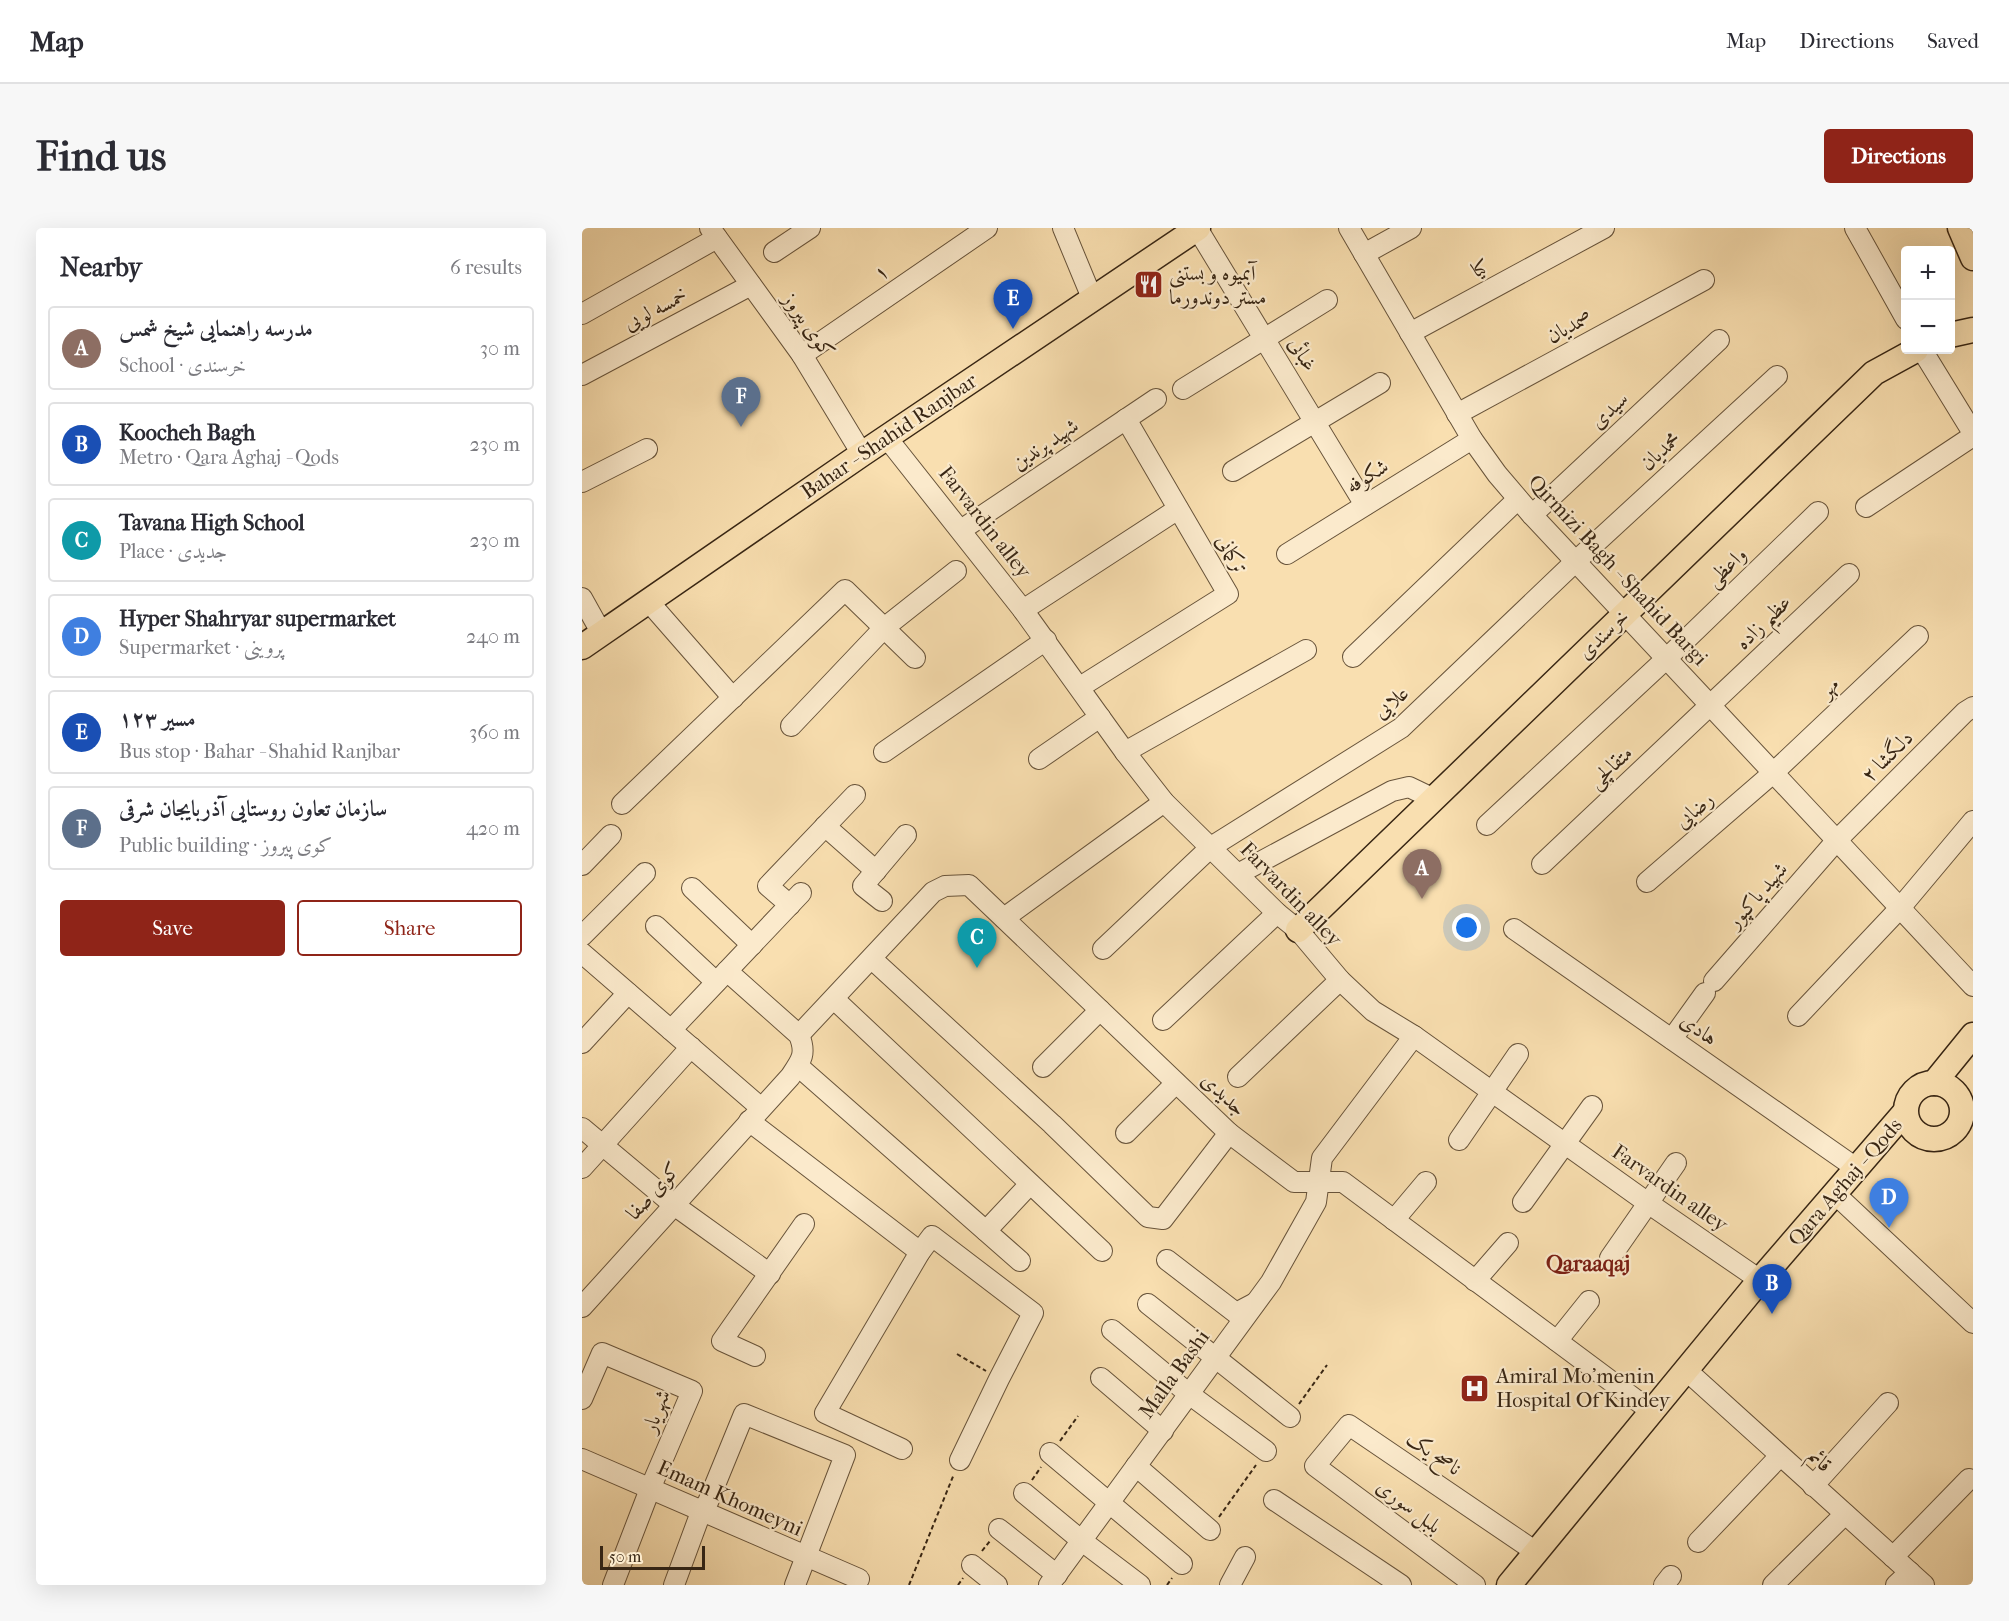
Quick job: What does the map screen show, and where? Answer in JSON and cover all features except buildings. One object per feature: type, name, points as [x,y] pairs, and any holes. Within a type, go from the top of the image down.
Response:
[{"type":"main road","name":"Bahar - Shahid Ranjbar","points":[[582,647],[862,454],[1198,228]]},
{"type":"main road","points":[[1960,228],[1973,258]]},
{"type":"main road","points":[[1955,334],[1973,330]]},
{"type":"main road","name":"خرسندی","points":[[1298,930],[1874,373],[1909,354]]},
{"type":"main road","points":[[1934,1083],[1973,1035]]},
{"type":"main road","points":[[1934,1083],[1950,1088],[1960,1101],[1967,1118],[1953,1132],[1938,1140],[1922,1137],[1910,1127],[1905,1112],[1909,1098],[1919,1087],[1934,1083]]},
{"type":"main road","name":"Qara Aghaj - Qods","points":[[1515,1583],[1536,1552],[1651,1411],[1905,1112]]},
{"type":"street","points":[[774,252],[810,228]]},
{"type":"street","name":"۱","points":[[802,356],[987,228]]},
{"type":"street","points":[[1063,228],[1092,298]]},
{"type":"street","name":"غبائی","points":[[1198,228],[1365,505]]},
{"type":"street","name":"Qirmizi Bagh - Shahid Bargi","points":[[1349,228],[1472,439],[1497,474],[1624,614],[1973,986]]},
{"type":"street","points":[[1364,254],[1411,228]]},
{"type":"street","name":"کیا","points":[[1410,333],[1604,228]]},
{"type":"street","points":[[1855,228],[1901,312]]},
{"type":"street","points":[[582,314],[714,233]]},
{"type":"street","name":"کوی پیروز","points":[[714,233],[802,356],[862,454]]},
{"type":"street","name":"صمدیان","points":[[1457,414],[1704,280]]},
{"type":"street","name":"خمسه لویی","points":[[582,375],[751,285]]},
{"type":"street","points":[[1183,389],[1327,300]]},
{"type":"street","name":"سیدی","points":[[1532,515],[1719,340]]},
{"type":"street","points":[[1866,507],[1973,434],[1925,354]]},
{"type":"street","name":"محمدیان","points":[[1576,561],[1777,376]]},
{"type":"street","points":[[1233,471],[1380,383]]},
{"type":"street","name":"شهید پرندین","points":[[961,530],[1156,399]]},
{"type":"street","name":"ترکمانی","points":[[1080,687],[1228,594],[1126,419]]},
{"type":"street","name":"Farvardin alley","points":[[887,438],[1046,640],[1125,752],[1164,802],[1277,913],[1298,930],[1340,980],[1373,1011],[1414,1036],[1760,1280]]},
{"type":"street","name":"شکوفه","points":[[1287,554],[1472,439]]},
{"type":"street","points":[[582,482],[647,449]]},
{"type":"street","points":[[1353,657],[1518,498]]},
{"type":"street","points":[[1023,610],[1178,509]]},
{"type":"street","name":"واعظی","points":[[1487,825],[1667,658],[1818,512]]},
{"type":"street","name":"علایی","points":[[1103,950],[1211,847],[1401,728],[1576,561]]},
{"type":"street","points":[[792,726],[884,628],[956,571]]},
{"type":"street","name":"عظیم زاده","points":[[1710,706],[1849,574]]},
{"type":"street","points":[[622,804],[845,590],[915,658]]},
{"type":"street","points":[[582,598],[602,634]]},
{"type":"street","points":[[649,602],[733,698]]},
{"type":"street","name":"مهر","points":[[1773,773],[1918,636]]},
{"type":"street","points":[[884,752],[1046,640]]},
{"type":"street","points":[[1125,752],[1306,650]]},
{"type":"street","name":"متقالچی","points":[[1542,864],[1710,706]]},
{"type":"street","name":"دلگشا ۲","points":[[1837,840],[1965,712],[1973,707]]},
{"type":"street","points":[[1039,759],[1100,717]]},
{"type":"street","name":"رضایی","points":[[1647,882],[1773,773]]},
{"type":"street","points":[[1238,874],[1392,791],[1409,787],[1434,799]]},
{"type":"street","points":[[671,1030],[795,899],[768,886],[855,795]]},
{"type":"street","points":[[1004,918],[1164,802]]},
{"type":"street","points":[[1798,1016],[1900,908],[1973,821]]},
{"type":"street","points":[[825,826],[876,870]]},
{"type":"street","points":[[582,865],[611,835]]},
{"type":"street","points":[[882,901],[863,885],[906,836]]},
{"type":"street","name":"شهید پاکپور","points":[[1672,1039],[1709,987],[1837,840]]},
{"type":"street","points":[[582,936],[645,873]]},
{"type":"street","name":"جدیدی","points":[[805,1029],[933,892],[945,886],[969,885],[1229,1133],[1294,1182],[1343,1182],[1651,1411]]},
{"type":"street","points":[[692,888],[752,945]]},
{"type":"street","points":[[1163,1020],[1277,913]]},
{"type":"street","points":[[656,926],[722,976],[805,1029],[804,1047],[794,1071],[1020,1261]]},
{"type":"street","name":"هادی","points":[[1514,929],[1856,1168]]},
{"type":"street","points":[[582,953],[690,1047],[754,1114],[920,1252]]},
{"type":"street","points":[[872,959],[1052,1124],[1148,1217],[1163,1219],[1229,1133]]},
{"type":"street","points":[[1238,1077],[1340,980]]},
{"type":"street","points":[[582,1042],[628,993]]},
{"type":"street","points":[[834,999],[1102,1251]]},
{"type":"street","points":[[1043,1067],[1100,1010]]},
{"type":"street","name":"Malla Bashi","points":[[1053,1580],[1271,1282],[1316,1202],[1322,1158],[1414,1036]]},
{"type":"street","points":[[582,1168],[690,1047]]},
{"type":"street","points":[[1459,1140],[1518,1054]]},
{"type":"street","name":"کوی صفا","points":[[582,1307],[794,1071]]},
{"type":"street","points":[[1126,1133],[1176,1083]]},
{"type":"street","points":[[1523,1202],[1592,1106]]},
{"type":"street","points":[[582,1128],[674,1205],[770,1274]]},
{"type":"street","points":[[1610,1258],[1676,1163]]},
{"type":"street","points":[[1394,1220],[1426,1182]]},
{"type":"street","points":[[986,1231],[1030,1184]]},
{"type":"street","points":[[1834,1193],[1973,1323]]},
{"type":"street","points":[[755,1356],[722,1341],[804,1224]]},
{"type":"street","points":[[902,1449],[825,1413],[920,1252],[932,1236],[1033,1313],[960,1461]]},
{"type":"street","points":[[1476,1281],[1508,1243]]},
{"type":"street","points":[[1167,1260],[1236,1313],[1256,1302]]},
{"type":"street","points":[[1557,1341],[1589,1301]]},
{"type":"street","points":[[1148,1304],[1290,1417]]},
{"type":"street","points":[[1112,1330],[1189,1394],[1266,1451]]},
{"type":"street","name":"شهریار","points":[[582,1399],[602,1353],[692,1391],[650,1489],[613,1585]]},
{"type":"street","name":"قائم","points":[[1686,1370],[1893,1557],[1910,1581]]},
{"type":"street","points":[[1101,1378],[1162,1431]]},
{"type":"street","points":[[1813,1486],[1888,1402]]},
{"type":"street","points":[[674,1585],[701,1512],[708,1502],[744,1414],[845,1455],[795,1585]]},
{"type":"street","name":"ناصح یک","points":[[1315,1466],[1348,1425],[1536,1552]]},
{"type":"street","points":[[1050,1453],[1182,1564]]},
{"type":"street","points":[[1698,1542],[1780,1456]]},
{"type":"street","name":"Emam Khomeyni","points":[[582,1459],[859,1580]]},
{"type":"street","points":[[1136,1466],[1210,1530]]},
{"type":"street","name":"بلبل سوری","points":[[1315,1466],[1474,1585]]},
{"type":"street","points":[[1893,1557],[1969,1479]]},
{"type":"street","points":[[1024,1493],[1140,1585]]},
{"type":"street","points":[[1274,1500],[1401,1585]]},
{"type":"street","points":[[1773,1585],[1845,1514]]},
{"type":"street","points":[[999,1529],[1053,1580]]},
{"type":"street","points":[[1230,1585],[1245,1557]]},
{"type":"street","points":[[972,1565],[997,1585]]},
{"type":"path","points":[[957,1354],[999,1379]]},
{"type":"path","points":[[1290,1417],[1327,1365]]},
{"type":"path","points":[[1210,1530],[1266,1451]]},
{"type":"path","points":[[909,1585],[960,1461]]},
{"type":"path","points":[[1167,1585],[1182,1564]]},
{"type":"place","name":"آبمیوه و بستنی مستر دوندورما","points":[[1148,285]]},
{"type":"place","name":"مسیر ۱۲۳","points":[[1013,329]]},
{"type":"place","name":"سازمان تعاون روستایی آذربایجان شرقی","points":[[741,427]]},
{"type":"place","name":"مدرسه راهنمایی شیخ شمس","points":[[1422,899]]},
{"type":"place","name":"Tavana High School","points":[[977,968]]},
{"type":"place","name":"Hyper Shahryar supermarket","points":[[1889,1228]]},
{"type":"place","name":"Koocheh Bagh","points":[[1772,1314]]},
{"type":"place","name":"Amiral Mo'menin Hospital Of Kindey","points":[[1475,1388]]},
{"type":"district","name":"Qaraaqaj","points":[[1588,1263]]}]
